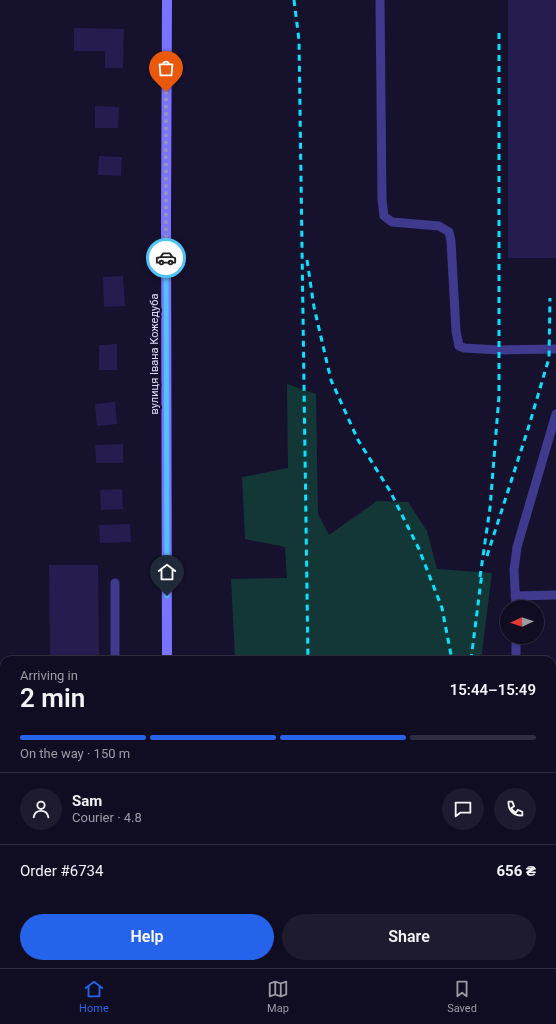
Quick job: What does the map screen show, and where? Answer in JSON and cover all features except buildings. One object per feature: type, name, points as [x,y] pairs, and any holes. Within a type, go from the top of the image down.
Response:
[{"type":"street","name":"вулиця Івана Кожедуба","points":[[167,0],[167,656]]},
{"type":"lane","points":[[380,0],[382,200],[384,216],[392,222],[439,226],[449,232],[451,241],[456,331],[460,346],[464,348],[500,350],[556,349]]},
{"type":"lane","points":[[515,600],[514,570],[517,547],[556,414]]},
{"type":"lane","points":[[115,583],[115,656]]},
{"type":"lane","points":[[515,596],[556,595]]},
{"type":"lane","points":[[516,644],[516,656]]},
{"type":"green space","points":[[287,384],[316,394],[318,514],[329,535],[377,501],[408,502],[427,531],[437,569],[492,573],[482,656],[235,656],[231,579],[287,578],[285,547],[245,539],[242,477],[288,468]]},
{"type":"railway","points":[[294,0],[299,40],[308,656]]},
{"type":"railway","points":[[480,577],[490,508],[499,396],[499,30]]},
{"type":"railway","points":[[307,260],[314,307],[331,380],[358,440],[390,491],[419,549],[442,608],[451,656]]},
{"type":"railway","points":[[487,556],[549,358],[550,298]]},
{"type":"railway","points":[[472,656],[482,573]]},
{"type":"way so far","points":[[166,92],[166,258]]},
{"type":"route","points":[[166,258],[167,596]]}]
